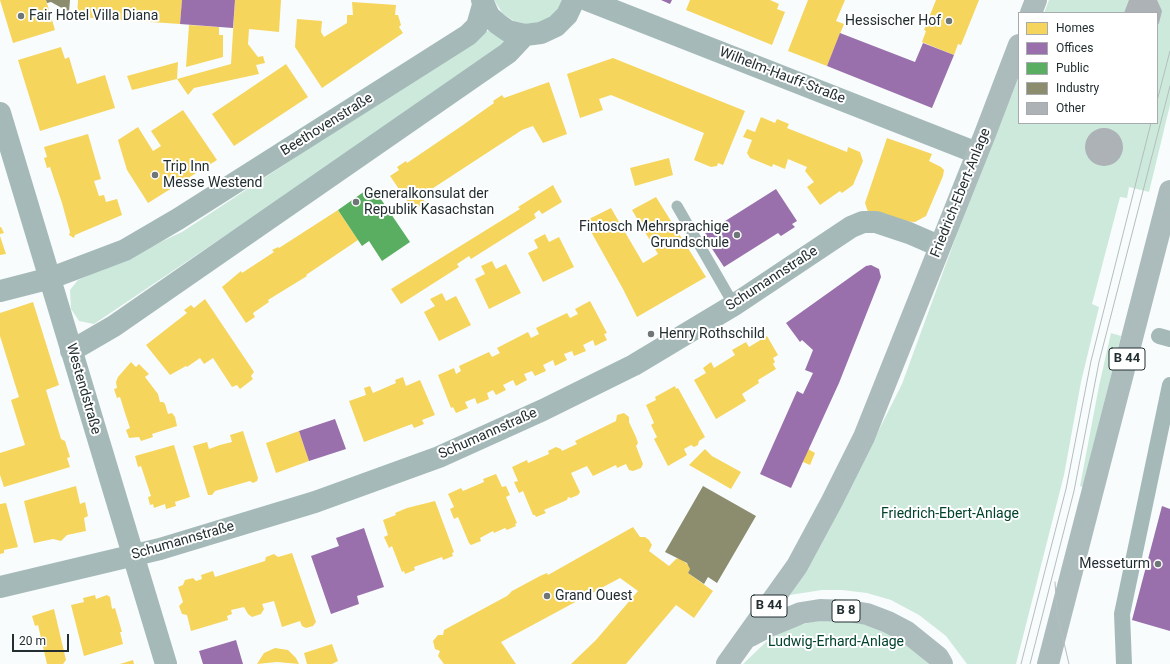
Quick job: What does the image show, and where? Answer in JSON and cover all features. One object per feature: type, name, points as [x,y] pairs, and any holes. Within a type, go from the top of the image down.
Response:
[{"type":"main road","points":[[1031,12],[1036,0]]},
{"type":"main road","name":"Friedrich-Ebert-Anlage","points":[[747,638],[797,566],[864,437],[1018,48]]},
{"type":"main road","name":"B 44","points":[[1048,664],[1170,191]]},
{"type":"main road","name":"B 8","points":[[727,664],[747,638],[767,627],[800,613],[820,610],[849,611],[867,614],[888,622],[907,632],[938,657],[942,664]]},
{"type":"street","points":[[483,3],[498,24],[508,31],[525,35],[541,33],[556,26],[567,15],[574,0]]},
{"type":"street","name":"Wilhelm-Hauff-Straße","points":[[587,0],[977,153]]},
{"type":"street","name":"Beethovenstraße","points":[[0,290],[51,278],[125,250],[178,219],[468,35],[477,26],[483,3]]},
{"type":"street","points":[[71,351],[114,326],[508,53],[525,35]]},
{"type":"street","name":"Westendstraße","points":[[0,113],[51,278],[71,351],[166,664]]},
{"type":"street","name":"Schumannstraße","points":[[0,587],[133,556],[314,502],[438,457],[543,410],[634,365],[734,305],[851,227],[863,222],[876,222],[909,233],[939,246]]},
{"type":"street","points":[[1124,664],[1122,614],[1166,420],[1170,385]]},
{"type":"lane","points":[[677,206],[734,305]]},
{"type":"green space","points":[[494,0],[564,0],[561,7],[551,17],[539,23],[526,24],[514,21],[503,14]]},
{"type":"green space","name":"Friedrich-Ebert-Anlage","points":[[1049,0],[1170,0],[1170,105],[1149,192],[1129,187],[1127,198],[1120,197],[1092,304],[1099,307],[1081,382],[1064,475],[1016,664],[967,664],[946,636],[919,615],[891,600],[867,593],[842,590],[822,590],[790,595],[846,495],[902,384],[958,231],[1018,79],[1018,124],[1158,124],[1158,12],[1044,12]]},
{"type":"green space","points":[[489,30],[510,44],[94,324],[79,321],[71,309],[70,290],[78,280],[182,232]]},
{"type":"green space","points":[[1111,333],[1121,336],[1083,487],[1080,486],[1099,386]]},
{"type":"green space","name":"Ludwig-Erhard-Anlage","points":[[819,620],[860,623],[880,629],[904,642],[929,664],[743,664],[767,641],[786,629]]},
{"type":"building: Homes","points":[[0,0],[46,0],[55,30],[13,43]]},
{"type":"building: Homes","points":[[78,0],[182,0],[180,24],[77,17]]},
{"type":"building: Homes","points":[[235,0],[281,0],[279,32],[249,29],[248,44],[258,57],[263,56],[265,63],[256,65],[259,74],[194,88],[188,95],[177,79],[231,64]]},
{"type":"building: Homes","points":[[690,0],[770,0],[779,4],[777,9],[785,12],[772,45],[686,10]]},
{"type":"building: Homes","points":[[808,0],[845,0],[836,21],[844,24],[827,66],[788,51]]},
{"type":"building: Homes","name":"Hessischer Hof","points":[[936,0],[979,0],[961,45],[958,44],[954,55],[922,42],[926,31],[924,30]]},
{"type":"building: Homes","points":[[352,2],[396,5],[395,15],[398,15],[401,25],[399,27],[403,33],[322,88],[295,47],[297,19],[322,21],[321,32],[324,37],[347,23],[347,15],[353,15]]},
{"type":"building: Homes","points":[[189,25],[219,27],[219,35],[223,35],[223,57],[186,67]]},
{"type":"building: Homes","points":[[61,47],[65,59],[69,57],[77,84],[105,75],[115,108],[40,131],[18,60]]},
{"type":"building: Homes","points":[[613,58],[745,111],[723,165],[718,163],[717,166],[711,167],[694,160],[704,133],[611,95],[599,99],[603,110],[580,118],[567,74]]},
{"type":"building: Homes","points":[[178,62],[177,79],[132,90],[127,76]]},
{"type":"building: Homes","points":[[286,64],[308,97],[234,146],[212,114]]},
{"type":"building: Homes","points":[[549,82],[567,134],[543,143],[533,126],[522,130],[421,196],[425,202],[415,210],[411,204],[410,205],[390,176],[399,170],[397,167],[406,161],[407,163],[463,125],[494,103],[493,101],[502,95],[504,98]]},
{"type":"building: Homes","points":[[183,110],[217,160],[148,203],[127,170],[118,140],[138,127],[153,151],[161,146],[151,131]]},
{"type":"building: Homes","points":[[761,117],[775,123],[777,119],[789,124],[787,128],[847,152],[848,147],[860,152],[863,161],[853,185],[842,193],[840,191],[820,205],[807,187],[814,182],[805,171],[807,167],[788,159],[785,169],[773,164],[772,167],[750,158],[747,153],[752,140],[743,137],[747,129],[755,132]]},
{"type":"building: Homes","points":[[88,134],[101,179],[94,181],[99,196],[104,195],[106,202],[117,199],[122,215],[75,235],[74,238],[69,235],[70,232],[62,203],[50,167],[47,168],[44,158],[47,157],[44,147]]},
{"type":"building: Homes","points":[[887,138],[932,154],[929,161],[944,170],[943,176],[926,216],[915,222],[902,221],[868,212],[865,203]]},
{"type":"building: Homes","points":[[669,158],[673,175],[635,186],[630,168]]},
{"type":"building: Homes","points":[[553,185],[562,202],[542,214],[539,210],[534,214],[536,218],[471,259],[469,256],[457,264],[459,267],[401,304],[391,289],[520,209],[518,207]]},
{"type":"building: Homes","points":[[656,197],[706,277],[637,317],[585,221],[611,208],[643,263],[658,254],[632,210]]},
{"type":"building: Homes","points":[[338,210],[358,240],[306,275],[307,276],[268,300],[269,302],[253,313],[255,317],[246,323],[222,287],[241,271],[242,273],[274,252],[272,250],[278,247],[279,248]]},
{"type":"building: Homes","points":[[1,227],[4,233],[0,234]]},
{"type":"building: Homes","points":[[545,234],[549,242],[559,237],[574,267],[543,282],[528,253],[538,248],[534,240]]},
{"type":"building: Homes","points":[[0,236],[6,254],[0,255]]},
{"type":"building: Homes","points":[[492,261],[496,269],[506,264],[521,293],[489,309],[475,279],[485,274],[481,266]]},
{"type":"building: Homes","points":[[442,293],[446,301],[456,296],[471,325],[439,341],[424,312],[435,306],[430,299]]},
{"type":"building: Homes","points":[[205,299],[254,372],[251,376],[253,379],[240,389],[237,385],[232,387],[213,358],[204,364],[200,358],[187,367],[186,366],[170,375],[146,345],[187,313],[184,310],[191,305],[194,308]]},
{"type":"building: Homes","points":[[590,301],[607,333],[604,334],[607,340],[595,346],[593,340],[583,345],[586,351],[574,356],[572,351],[564,354],[567,360],[555,366],[553,360],[543,365],[546,371],[535,376],[532,371],[524,374],[527,380],[516,386],[513,380],[503,385],[506,390],[496,395],[493,390],[487,393],[489,399],[477,404],[475,398],[465,402],[468,408],[456,413],[453,407],[451,408],[438,375],[454,368],[456,374],[461,371],[459,366],[489,352],[492,357],[500,353],[497,348],[528,332],[531,338],[539,334],[536,328],[567,313],[570,318],[578,314],[575,309]]},
{"type":"building: Homes","points":[[33,302],[59,385],[46,390],[61,439],[65,441],[70,457],[67,458],[70,467],[4,487],[0,475],[0,453],[25,445],[11,400],[19,397],[0,336],[0,313]]},
{"type":"building: Homes","points":[[767,336],[778,355],[773,358],[775,362],[773,364],[776,369],[758,380],[759,383],[742,394],[746,401],[716,419],[694,380],[706,373],[703,368],[711,362],[714,368],[735,355],[732,350],[746,342],[749,347]]},
{"type":"building: Homes","points":[[131,362],[136,367],[139,364],[149,374],[145,377],[158,394],[160,402],[165,404],[168,414],[172,413],[175,417],[177,426],[152,434],[153,437],[141,441],[139,437],[129,438],[126,430],[130,428],[120,397],[117,398],[114,389],[117,388],[116,382],[118,377]]},
{"type":"building: Homes","points":[[403,377],[406,386],[420,380],[435,415],[422,420],[424,424],[414,428],[412,424],[364,442],[349,401],[366,395],[364,388],[370,386],[373,393],[396,383],[395,380]]},
{"type":"building: Homes","points":[[675,386],[676,389],[678,388],[705,437],[699,441],[698,445],[694,447],[691,445],[684,449],[687,455],[668,466],[654,439],[657,437],[651,425],[654,423],[646,405],[656,400],[655,397]]},
{"type":"building: Homes","points":[[624,413],[629,417],[629,422],[638,443],[636,446],[643,464],[641,468],[633,471],[629,470],[626,464],[617,468],[616,465],[593,476],[587,466],[571,473],[580,492],[578,495],[571,498],[568,497],[567,500],[544,510],[546,513],[536,517],[533,515],[523,491],[519,493],[514,482],[518,481],[512,467],[527,460],[528,463],[549,454],[548,451],[556,447],[562,451],[577,444],[575,441],[616,421],[617,415]]},
{"type":"building: Homes","points":[[243,431],[258,478],[257,481],[253,483],[250,481],[215,491],[212,495],[208,495],[193,446],[207,442],[209,449],[232,442],[230,435]]},
{"type":"building: Homes","points":[[299,431],[309,461],[276,473],[266,443]]},
{"type":"building: Homes","points":[[174,445],[190,497],[175,502],[176,506],[166,509],[165,504],[154,508],[153,504],[150,505],[148,497],[151,496],[141,466],[138,467],[135,456]]},
{"type":"building: Homes","points":[[705,449],[712,456],[741,472],[731,489],[689,465]]},
{"type":"building: Homes","points":[[808,449],[815,453],[810,465],[803,462]]},
{"type":"building: Homes","points":[[496,474],[502,487],[506,486],[510,495],[506,497],[517,523],[515,524],[516,526],[507,530],[505,528],[494,533],[493,531],[480,538],[481,541],[471,545],[458,517],[454,519],[450,509],[454,507],[448,494],[461,488],[463,491],[484,482],[483,479]]},
{"type":"building: Homes","points":[[76,486],[80,504],[85,502],[88,516],[84,518],[86,531],[67,535],[61,541],[53,539],[34,543],[24,501]]},
{"type":"building: Homes","points":[[435,501],[454,552],[452,553],[453,556],[443,560],[442,557],[414,567],[415,570],[405,574],[404,571],[402,572],[392,546],[389,548],[384,537],[388,535],[383,520],[396,515],[395,513],[407,508]]},
{"type":"building: Homes","points":[[6,503],[18,547],[4,550],[4,553],[0,554],[0,504]]},
{"type":"building: Homes","name":"Grand Ouest","points":[[633,527],[640,537],[645,537],[649,540],[652,545],[649,551],[669,566],[679,558],[690,566],[688,573],[713,591],[694,618],[676,605],[626,664],[571,664],[596,640],[638,591],[620,578],[501,642],[516,664],[444,664],[438,656],[440,651],[435,649],[433,641],[438,635],[443,635],[444,630],[507,596],[512,591],[540,576],[547,573],[548,575]]},
{"type":"building: Homes","points":[[292,553],[316,622],[313,626],[306,628],[302,626],[300,621],[282,627],[274,601],[262,604],[264,609],[261,614],[252,617],[248,614],[244,607],[231,610],[232,614],[227,616],[228,620],[191,631],[187,615],[182,614],[179,606],[183,602],[178,587],[183,585],[185,580],[193,578],[196,581],[202,579],[201,575],[213,571],[215,577],[265,561],[266,557],[274,554],[278,557]]},
{"type":"building: Homes","points":[[95,595],[96,599],[107,595],[110,597],[112,609],[115,608],[122,632],[120,632],[123,644],[84,656],[71,605],[84,602],[83,598]]},
{"type":"building: Homes","points":[[54,609],[66,660],[63,664],[47,664],[38,625],[35,626],[32,616]]},
{"type":"building: Homes","points":[[332,644],[338,661],[332,664],[307,664],[304,653]]},
{"type":"building: Homes","points":[[275,648],[288,650],[296,658],[299,664],[277,662],[257,664],[264,653]]},
{"type":"building: Homes","points":[[133,660],[134,664],[120,664]]},
{"type":"building: Offices","points":[[182,0],[235,0],[233,28],[180,24]]},
{"type":"building: Offices","points":[[661,0],[672,0],[670,4]]},
{"type":"building: Offices","points":[[840,33],[915,62],[923,43],[954,55],[932,108],[827,66]]},
{"type":"building: Offices","points":[[776,189],[797,221],[792,224],[795,227],[781,236],[778,233],[724,267],[703,235]]},
{"type":"building: Offices","points":[[871,265],[879,269],[881,277],[839,383],[791,488],[760,474],[797,391],[803,394],[813,373],[805,370],[813,350],[802,340],[800,342],[786,323],[866,266]]},
{"type":"building: Offices","points":[[335,419],[346,449],[309,461],[299,431]]},
{"type":"building: Offices","name":"Messeturm","points":[[1162,506],[1170,509],[1170,631],[1132,620]]},
{"type":"building: Offices","points":[[364,528],[384,587],[357,596],[359,604],[331,614],[311,556],[339,546],[336,538]]},
{"type":"building: Offices","points":[[236,640],[243,664],[203,664],[199,651]]},
{"type":"building: Public","points":[[372,186],[410,242],[382,261],[369,241],[362,246],[338,210]]},
{"type":"building: Industry","points":[[46,0],[70,0],[69,12],[51,2],[47,3]]},
{"type":"building: Industry","points":[[703,486],[756,516],[717,583],[708,577],[704,584],[688,573],[690,569],[687,563],[665,552]]},
{"type":"building: Other","points":[[1129,0],[1157,0],[1162,11],[1158,24],[1158,12],[1124,12]]},
{"type":"building: Other","points":[[1100,128],[1108,128],[1118,133],[1122,140],[1122,154],[1118,161],[1108,166],[1100,166],[1090,161],[1088,158],[1085,151],[1085,143],[1090,133],[1093,131]]},
{"type":"tram line","points":[[1158,97],[1170,51]]},
{"type":"tram line","points":[[1030,664],[1074,491],[1099,362],[1170,86]]},
{"type":"tram line","points":[[1021,664],[1066,489],[1091,361],[1151,124]]},
{"type":"tram line","points":[[1055,582],[1057,613],[1069,664]]},
{"type":"place","name":"Fair Hotel Villa Diana","points":[[21,16]]},
{"type":"place","name":"Hessischer Hof","points":[[949,21]]},
{"type":"place","name":"Trip Inn Messe Westend","points":[[155,175]]},
{"type":"place","name":"Generalkonsulat der Republik Kasachstan","points":[[356,202]]},
{"type":"place","name":"Fintosch Mehrsprachige Grundschule","points":[[737,235]]},
{"type":"place","name":"Henry Rothschild","points":[[651,334]]},
{"type":"place","name":"Messeturm","points":[[1158,564]]},
{"type":"place","name":"Grand Ouest","points":[[547,596]]}]
